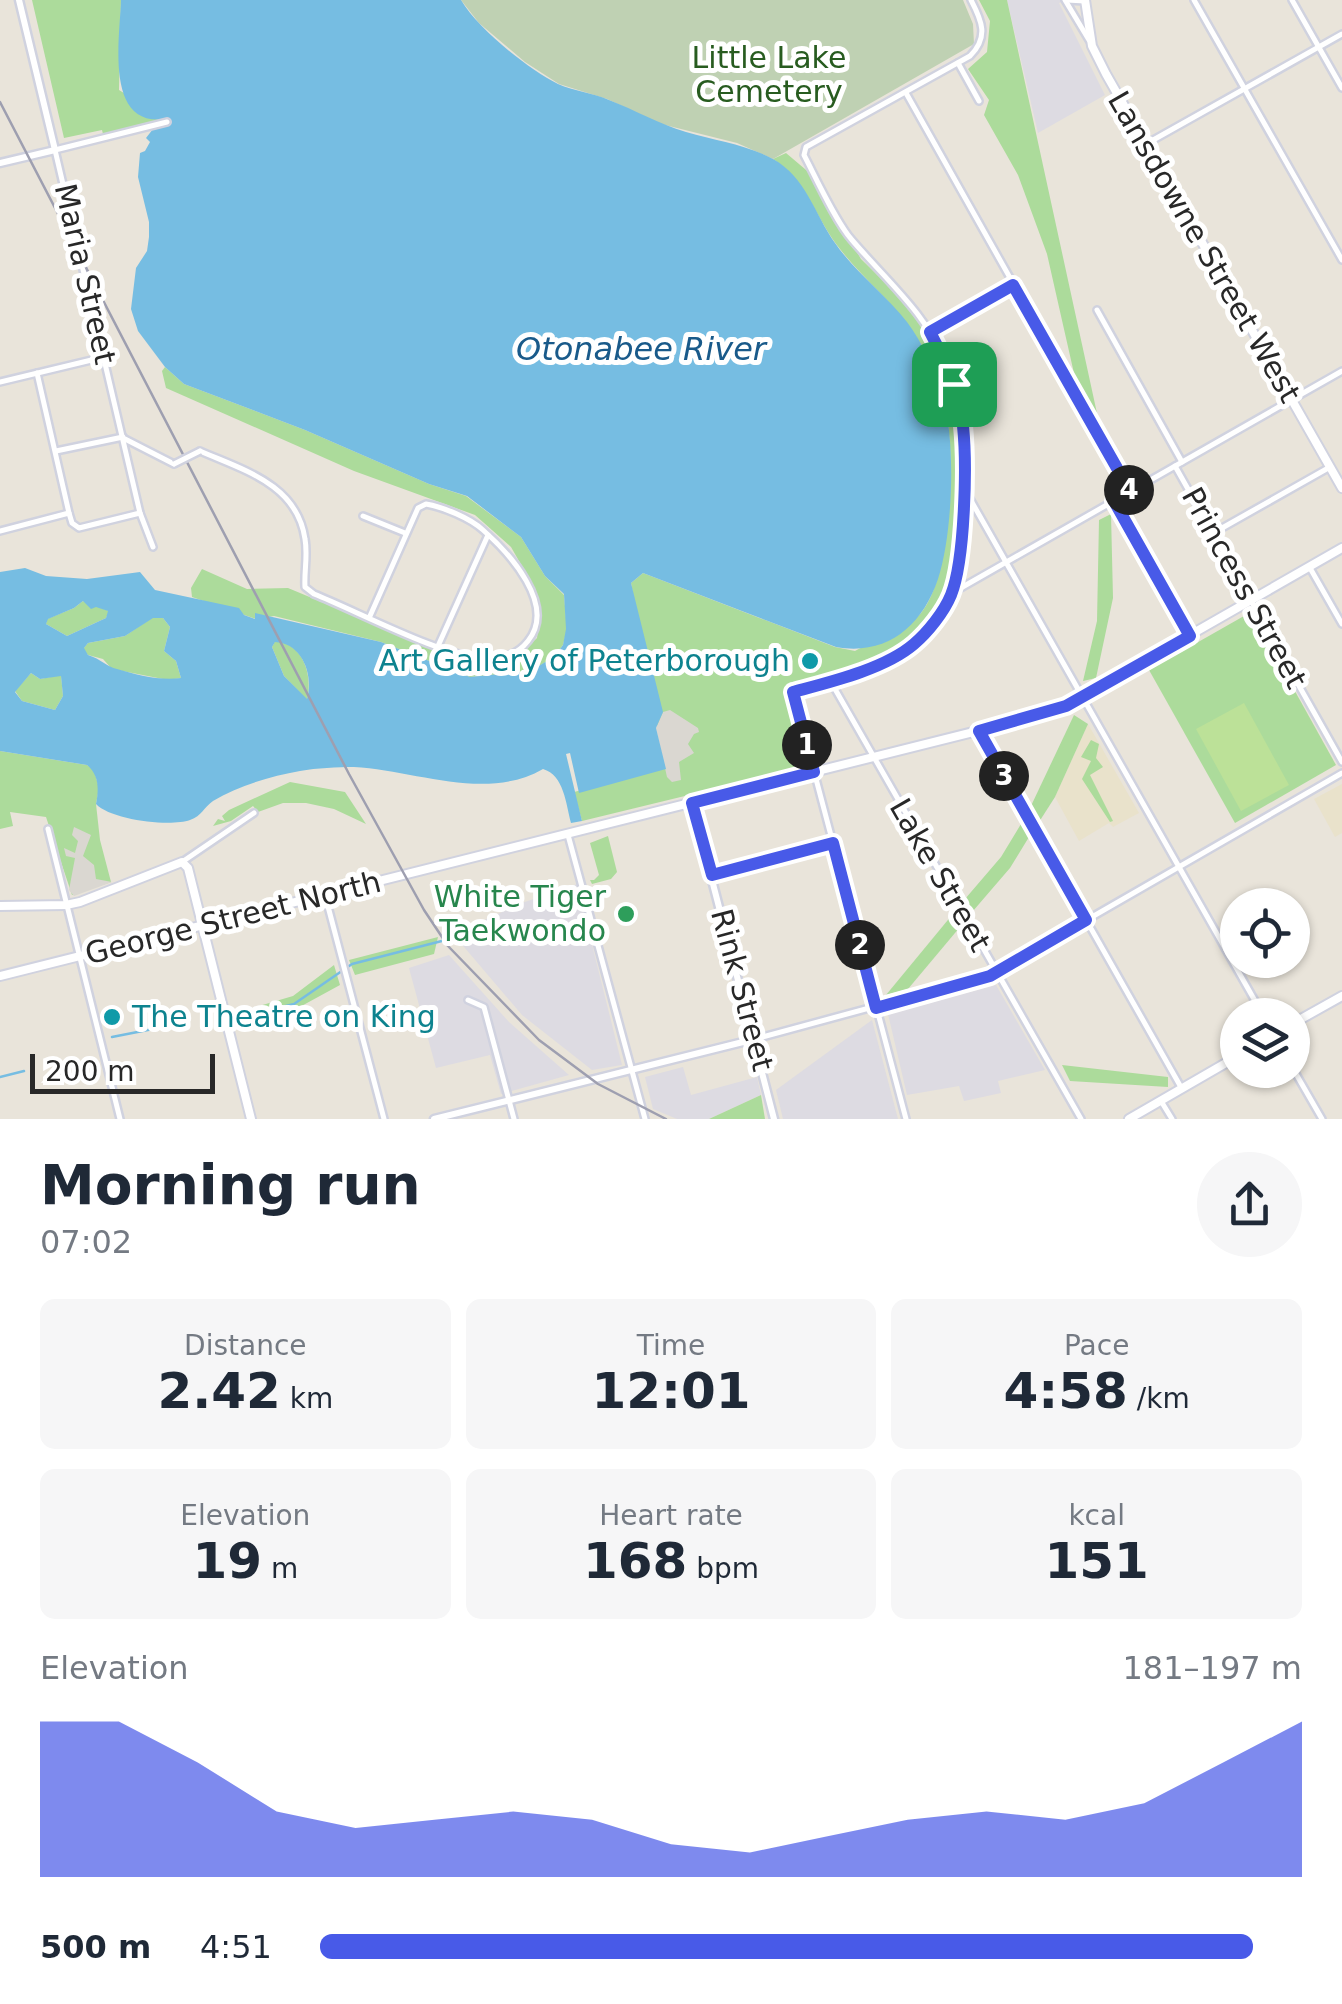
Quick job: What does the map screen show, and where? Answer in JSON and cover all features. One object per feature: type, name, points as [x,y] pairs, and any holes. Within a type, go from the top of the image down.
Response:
[{"type":"main road","name":"Lansdowne Street West","points":[[1085,0],[1092,46],[1342,488]]},
{"type":"main road","name":"George Street North","points":[[0,976],[1041,715],[1082,698],[1342,548]]},
{"type":"main road","points":[[0,906],[66,905],[182,862],[188,868],[251,1119]]},
{"type":"main road","points":[[199,911],[206,918],[223,920]]},
{"type":"main road","points":[[1310,1014],[1342,996]]},
{"type":"main road","points":[[1129,1119],[1220,1067]]},
{"type":"street","name":"Maria Street","points":[[19,0],[140,513],[154,547]]},
{"type":"street","points":[[906,1119],[793,692],[894,658],[916,643],[952,592],[959,558],[964,487],[960,412],[948,366],[930,332],[914,306],[848,237],[804,154],[806,147],[976,51],[983,36],[982,25],[971,0]]},
{"type":"street","points":[[1085,0],[1066,0],[1092,46]]},
{"type":"street","points":[[1194,0],[1342,260]]},
{"type":"street","points":[[1292,0],[1342,88]]},
{"type":"street","points":[[1146,144],[1342,34]]},
{"type":"street","points":[[958,63],[978,102]]},
{"type":"street","points":[[905,92],[1130,491]]},
{"type":"street","points":[[0,163],[166,122]]},
{"type":"street","points":[[930,332],[1013,285]]},
{"type":"street","name":"Princess Street","points":[[1097,310],[1214,533],[1342,762]]},
{"type":"street","points":[[0,382],[104,356]]},
{"type":"street","points":[[952,592],[1342,371]]},
{"type":"street","points":[[37,373],[72,523],[79,528],[140,513]]},
{"type":"street","points":[[56,451],[123,437],[174,464],[200,452],[252,472],[278,489],[302,525],[306,538],[306,587],[314,594],[468,657],[498,659],[517,652],[533,633],[536,611],[531,591],[503,549],[477,526],[432,505],[422,505],[370,616]]},
{"type":"street","points":[[1214,533],[1330,468]]},
{"type":"street","points":[[964,487],[1253,998]]},
{"type":"street","points":[[1114,501],[1190,636]]},
{"type":"street","points":[[0,530],[69,513]]},
{"type":"street","points":[[363,516],[406,533]]},
{"type":"street","points":[[438,646],[488,536]]},
{"type":"street","points":[[1310,568],[1342,624]]},
{"type":"street","name":"Lake Street","points":[[831,682],[1081,1119]]},
{"type":"street","points":[[979,731],[1182,1089]]},
{"type":"street","points":[[434,1119],[975,982],[1342,774]]},
{"type":"street","name":"Rink Street","points":[[692,803],[774,1119]]},
{"type":"street","points":[[182,862],[254,813]]},
{"type":"street","points":[[48,829],[120,1119]]},
{"type":"street","points":[[568,836],[645,1119]]},
{"type":"street","points":[[712,875],[833,843]]},
{"type":"street","points":[[325,895],[384,1119]]},
{"type":"street","points":[[468,1000],[484,1007],[514,1119]]},
{"type":"street","points":[[1304,1088],[1322,1119]]},
{"type":"street","points":[[1161,1101],[1172,1119]]},
{"type":"shaded area","points":[[1007,0],[1066,0],[1059,3],[1105,95],[1038,133]]},
{"type":"shaded area","points":[[670,710],[699,732],[688,744],[694,753],[679,762],[681,780],[672,782],[667,777],[656,728],[663,712]]},
{"type":"shaded area","points":[[1088,724],[1139,813],[1113,827],[1109,823],[1079,841],[1055,797]]},
{"type":"shaded area","points":[[1342,784],[1342,833],[1335,837],[1314,799]]},
{"type":"shaded area","points":[[74,827],[91,835],[83,856],[94,865],[96,879],[112,882],[74,896],[69,890],[75,858],[66,856],[64,848],[75,853],[78,841],[72,835]]},
{"type":"shaded area","points":[[577,884],[622,1065],[592,1070],[522,1015],[453,934]]},
{"type":"shaded area","points":[[449,955],[509,1022],[569,1075],[501,1094],[490,1055],[436,1068],[409,968]]},
{"type":"shaded area","points":[[996,985],[1045,1070],[998,1081],[1001,1093],[964,1101],[959,1086],[907,1095],[888,1014]]},
{"type":"shaded area","points":[[872,1020],[898,1119],[783,1119],[776,1090]]},
{"type":"shaded area","points":[[683,1067],[691,1095],[757,1077],[761,1095],[709,1119],[677,1119],[653,1109],[645,1077]]},
{"type":"green space","points":[[32,0],[121,0],[119,90],[166,119],[167,125],[105,142],[102,130],[64,138]]},
{"type":"green space","name":"Little Lake Cemetery","points":[[461,0],[963,0],[973,24],[974,44],[773,159],[737,143],[661,124],[607,99],[559,84],[525,62],[479,23]]},
{"type":"green space","points":[[979,0],[1007,0],[1100,427],[1078,391],[1047,254],[1018,175],[984,115],[989,100],[968,69],[987,52],[990,21]]},
{"type":"green space","points":[[786,153],[812,175],[861,259],[910,307],[926,331],[954,395],[960,459],[952,584],[944,601],[912,639],[895,651],[789,688],[808,766],[582,821],[574,792],[665,768],[631,583],[643,573],[835,647],[855,651],[915,619],[932,594],[940,570],[951,476],[947,419],[936,377],[911,329],[840,249],[803,189],[773,159]]},
{"type":"green space","points":[[165,367],[184,384],[466,496],[521,537],[545,576],[564,595],[567,629],[563,645],[553,658],[530,671],[470,677],[381,642],[274,616],[256,619],[192,597],[191,588],[202,569],[247,589],[288,588],[437,650],[489,664],[515,659],[537,638],[541,607],[511,547],[475,515],[354,471],[166,388],[162,371]]},
{"type":"green space","points":[[1111,514],[1113,598],[1096,678],[1083,681],[1097,621],[1099,520]]},
{"type":"green space","points":[[83,601],[109,611],[106,618],[67,636],[46,624],[47,619]]},
{"type":"green space","points":[[1251,612],[1336,765],[1235,823],[1149,670]]},
{"type":"green space","points":[[153,617],[163,618],[170,627],[164,651],[176,661],[181,678],[168,680],[112,669],[103,659],[88,655],[83,649],[88,643],[125,636]]},
{"type":"green space","points":[[275,641],[293,648],[304,662],[307,700],[284,676],[272,647]]},
{"type":"green space","points":[[31,673],[40,679],[61,675],[63,696],[55,710],[22,701],[15,691]]},
{"type":"green space","points":[[1244,703],[1289,785],[1241,811],[1196,729]]},
{"type":"green space","points":[[1074,715],[1088,724],[1055,797],[1039,822],[1030,808]]},
{"type":"green space","points":[[1091,740],[1099,744],[1096,758],[1103,767],[1090,775],[1113,821],[1110,822],[1082,779],[1091,761],[1081,757]]},
{"type":"green space","points":[[0,751],[87,765],[94,770],[99,788],[96,804],[100,840],[111,882],[72,895],[46,817],[10,812],[13,826],[0,829]]},
{"type":"green space","points":[[290,782],[345,792],[366,824],[334,809],[283,803],[258,812],[253,806],[231,821],[213,826],[218,819],[225,821],[222,816],[229,810]]},
{"type":"green space","points":[[1021,824],[1029,837],[1010,868],[973,911],[965,899],[1001,857]]},
{"type":"green space","points":[[608,836],[617,872],[611,879],[592,884],[590,880],[599,875],[590,843]]},
{"type":"green space","points":[[952,915],[960,927],[908,989],[886,995]]},
{"type":"green space","points":[[438,937],[434,954],[355,975],[349,960]]},
{"type":"green space","points":[[334,965],[340,985],[296,1009],[235,1025],[232,1014],[293,996]]},
{"type":"green space","points":[[1062,1065],[1168,1077],[1168,1087],[1070,1081]]},
{"type":"green space","points":[[761,1095],[765,1119],[709,1119]]},
{"type":"water","name":"Otonabee River","points":[[121,0],[461,0],[505,47],[558,84],[676,129],[752,150],[784,167],[802,186],[843,254],[913,330],[943,397],[950,438],[950,513],[938,579],[912,624],[871,647],[836,647],[643,573],[631,583],[663,712],[656,728],[666,769],[579,793],[570,753],[566,754],[582,821],[571,823],[560,784],[543,769],[521,779],[474,784],[354,767],[307,770],[255,782],[213,801],[190,820],[141,821],[96,804],[97,783],[87,765],[0,751],[0,572],[25,568],[46,576],[87,579],[140,572],[155,590],[239,608],[255,619],[255,613],[381,642],[470,677],[530,671],[554,657],[563,645],[566,629],[564,594],[545,576],[521,537],[467,496],[184,384],[165,367],[138,331],[131,309],[136,268],[147,251],[149,237],[138,177],[140,153],[150,142],[146,138],[153,129],[167,125],[165,119],[146,118],[132,109],[124,95],[118,56]],"holes":[[[83,601],[91,609],[108,611],[106,618],[67,636],[46,624],[48,619]],[[153,618],[163,618],[170,627],[164,651],[176,661],[181,678],[149,677],[113,668],[88,655],[84,648],[88,643],[125,636]],[[275,642],[284,644],[299,654],[309,680],[307,699],[284,676],[272,647]],[[31,673],[40,679],[61,676],[63,696],[55,710],[22,701],[15,692]]]},
{"type":"waterway","points":[[238,1018],[294,1004],[352,964],[473,933]]},
{"type":"waterway","points":[[112,1037],[163,1027]]},
{"type":"waterway","points":[[0,1077],[24,1071]]},
{"type":"railway","points":[[0,102],[349,774],[424,910],[448,946],[539,1040],[598,1084],[666,1119]]},
{"type":"place","name":"Art Gallery of Peterborough","points":[[810,661]]},
{"type":"place","name":"White Tiger Taekwondo","points":[[626,914]]},
{"type":"place","name":"The Theatre on King","points":[[112,1017]]},
{"type":"route","points":[[1013,285],[1130,491],[1114,501],[1190,636],[1066,706],[979,731],[1086,920],[990,976],[876,1008],[833,843],[712,875],[692,803],[814,772],[793,692],[894,658],[916,643],[942,610],[952,592],[959,558],[964,487],[964,427],[954,384],[930,332],[1013,285]]}]
